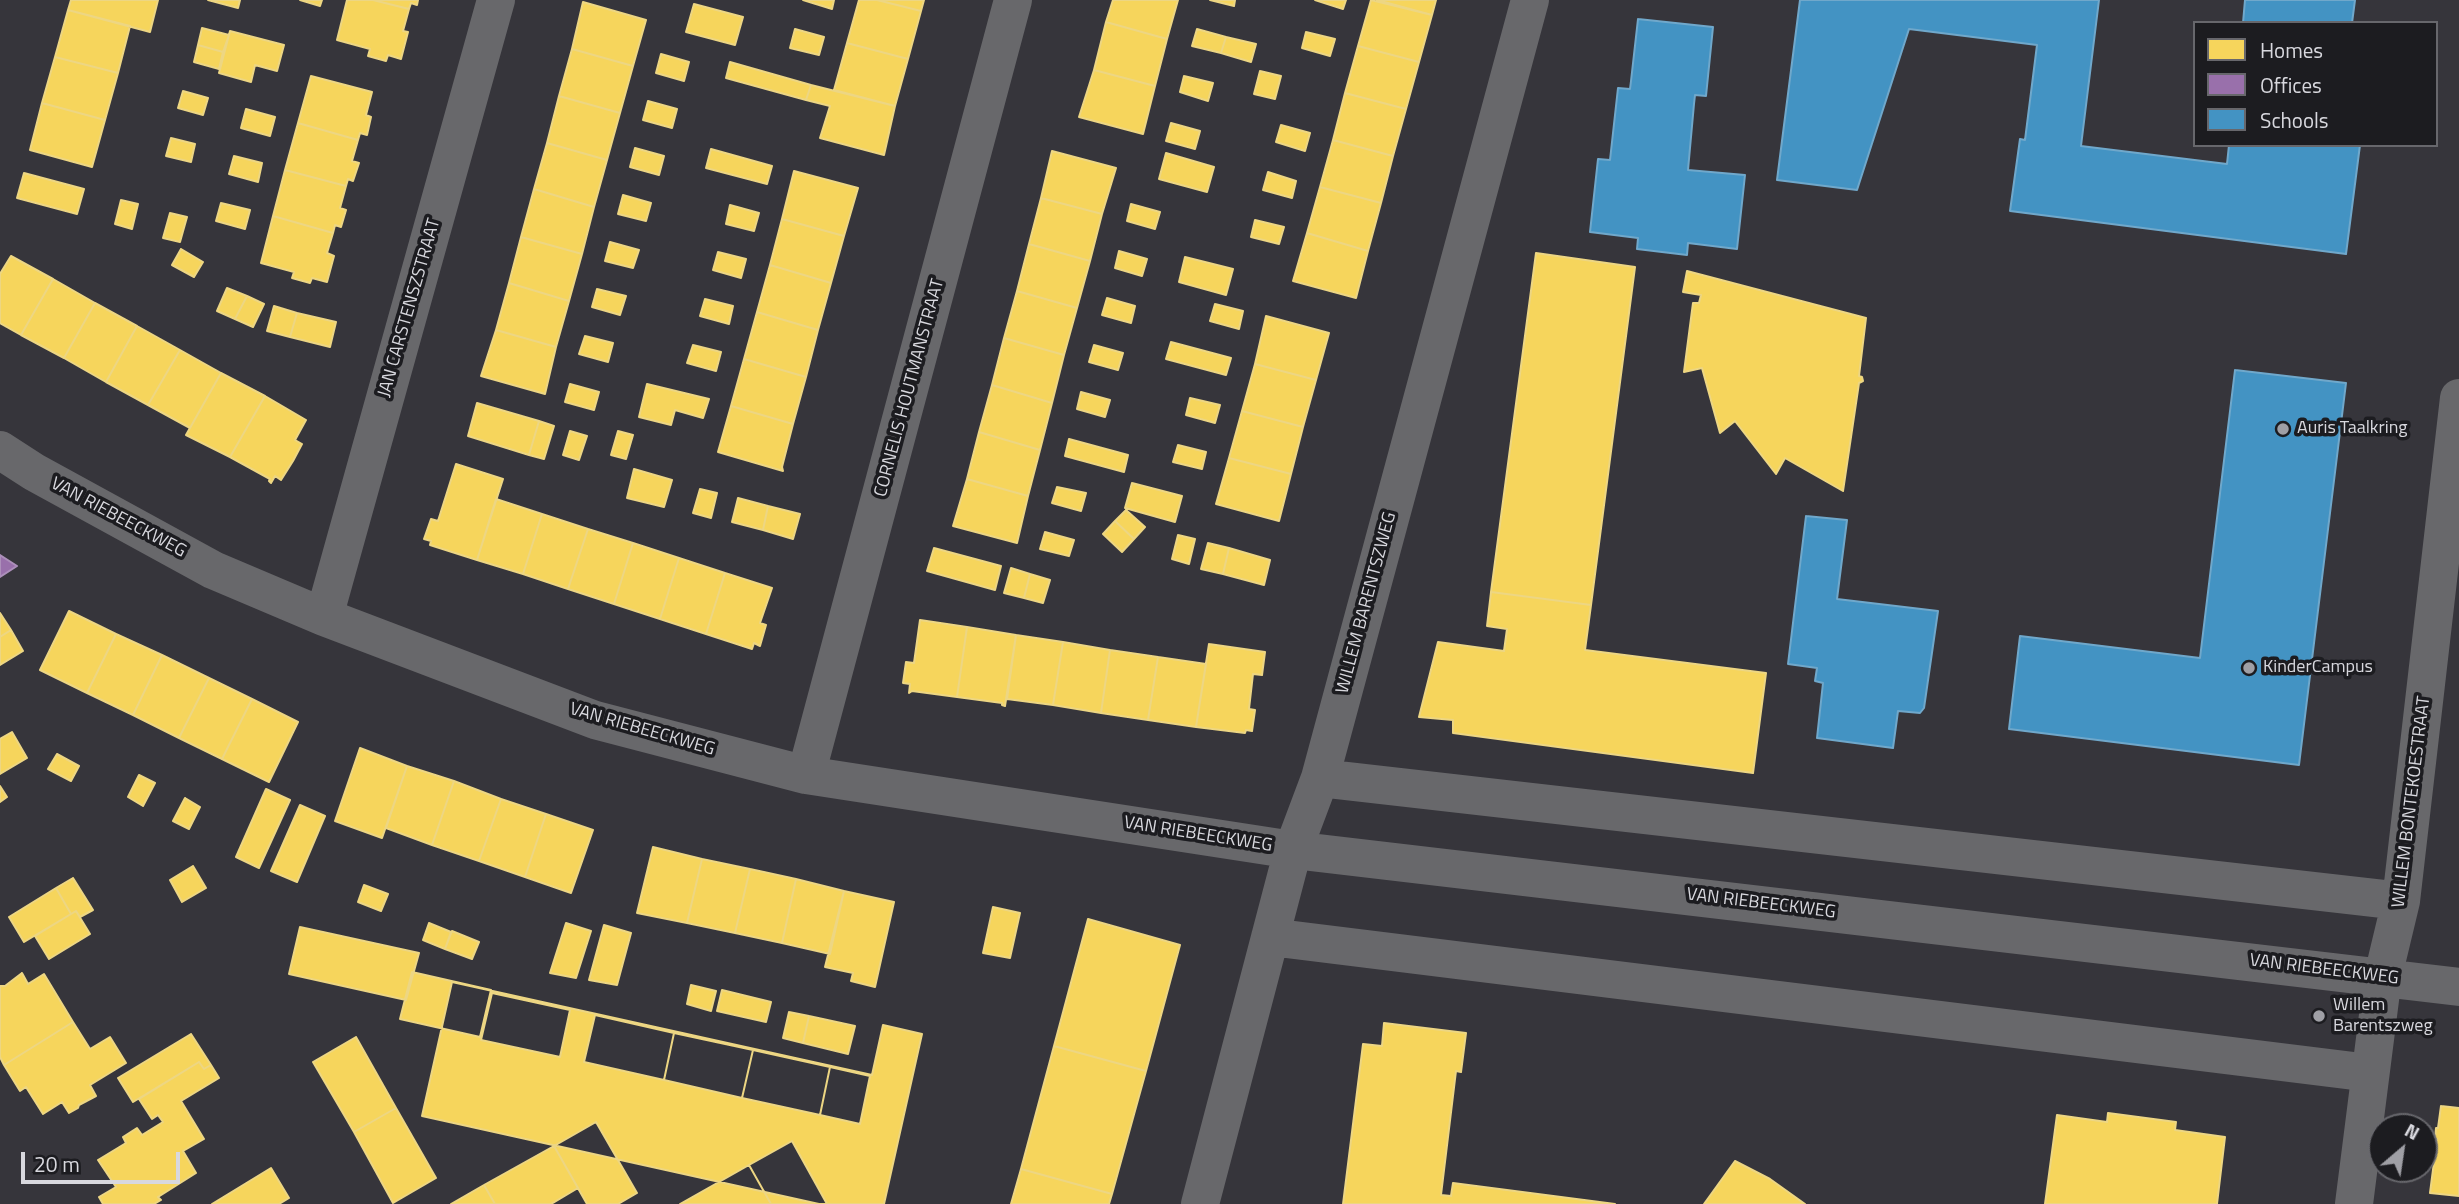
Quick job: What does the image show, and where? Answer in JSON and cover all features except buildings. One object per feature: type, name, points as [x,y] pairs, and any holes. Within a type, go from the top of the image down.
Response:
[{"type":"street","name":"JAN CARSTENSZSTRAAT","points":[[324,617],[496,0]]},
{"type":"street","name":"CORNELIS HOUTMANSTRAAT","points":[[806,775],[1013,0]]},
{"type":"street","name":"WILLEM BARENTSZWEG","points":[[1200,1204],[1293,850],[1320,778],[1530,0]]},
{"type":"street","name":"WILLEM BONTEKOESTRAAT","points":[[2354,1204],[2383,976],[2401,901],[2459,398]]},
{"type":"street","name":"VAN RIEBEECKWEG","points":[[0,450],[34,472],[213,569],[324,617],[595,720],[806,775],[1293,850],[2459,987]]},
{"type":"street","points":[[1320,778],[2401,901]]},
{"type":"street","points":[[1270,937],[2370,1073]]},
{"type":"place","name":"Auris Taalkring","points":[[2283,429]]},
{"type":"place","name":"KinderCampus","points":[[2249,668]]},
{"type":"place","name":"Willem Barentszweg","points":[[2319,1016]]}]
